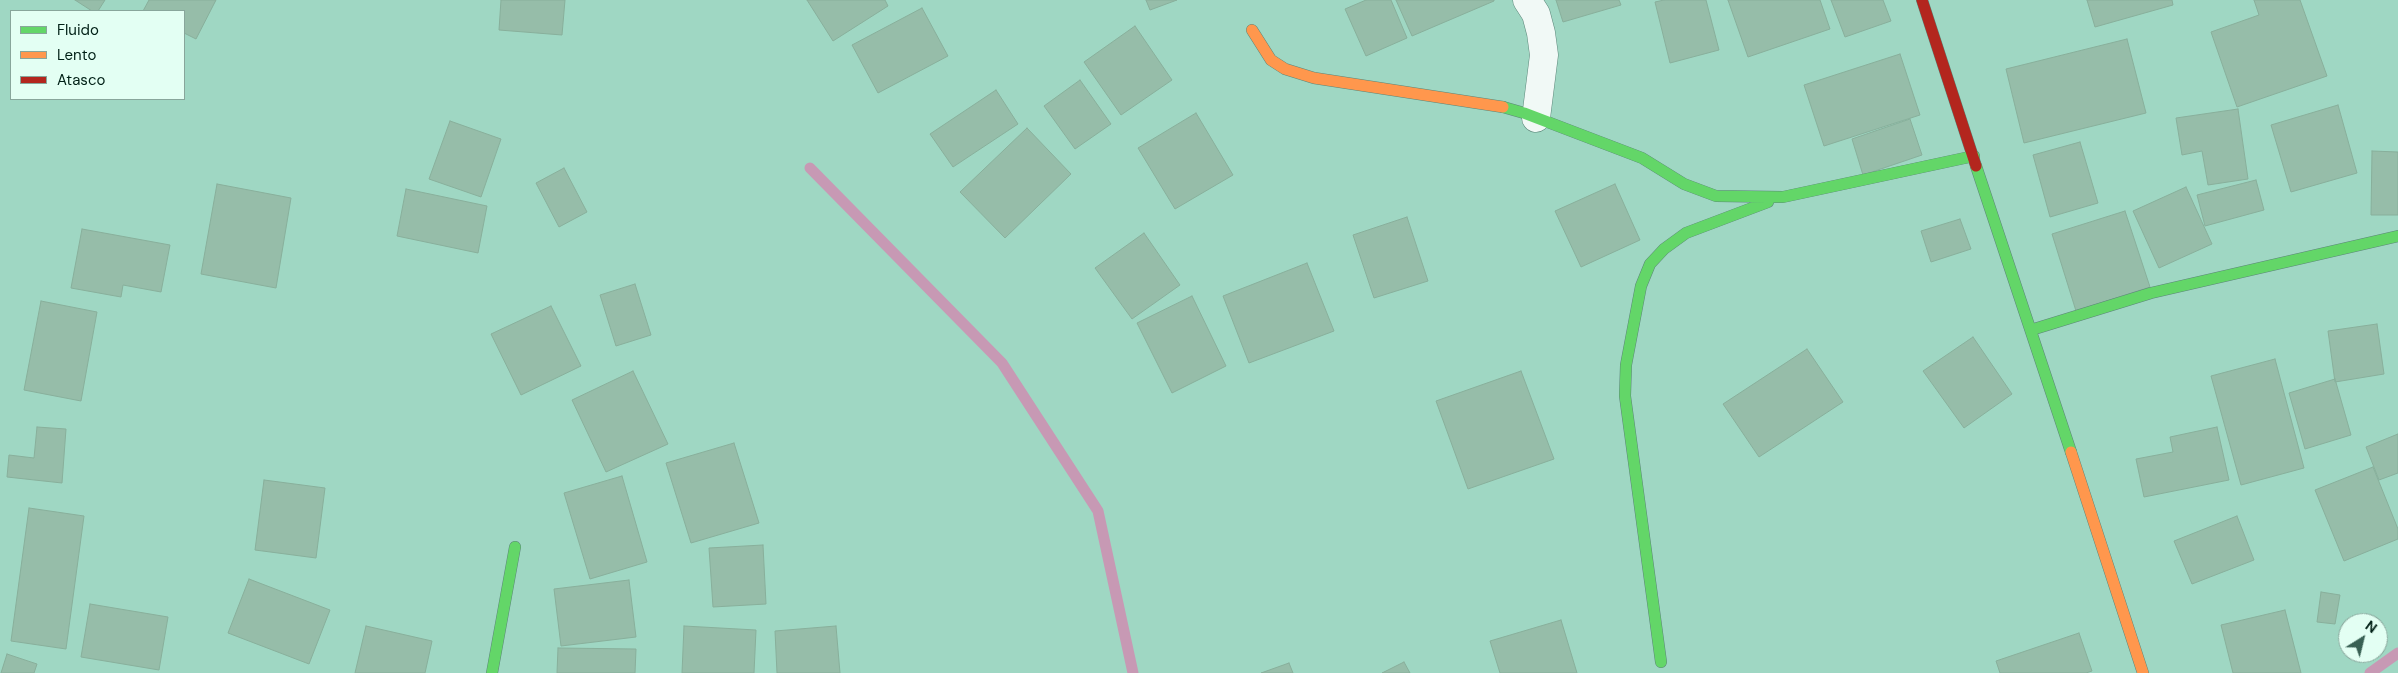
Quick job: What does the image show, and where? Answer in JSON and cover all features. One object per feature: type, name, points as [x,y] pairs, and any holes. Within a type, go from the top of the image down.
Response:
[{"type":"street","points":[[1527,0],[1536,14],[1544,55],[1536,118]]},
{"type":"street","points":[[1922,0],[2143,673]]},
{"type":"street","points":[[1252,30],[1271,60],[1285,69],[1314,78],[1490,104],[1536,118],[1642,158],[1684,184],[1716,196],[1783,197]]},
{"type":"street","points":[[1661,662],[1625,396],[1626,365],[1641,286],[1650,264],[1664,249],[1686,233],[1783,197],[1974,156]]},
{"type":"street","points":[[2031,330],[2151,293],[2398,236]]},
{"type":"street","points":[[492,673],[515,547]]},
{"type":"building","points":[[75,0],[105,0],[99,10],[90,10]]},
{"type":"building","points":[[149,0],[216,0],[196,39],[185,34],[185,10],[144,10]]},
{"type":"building","points":[[501,0],[565,0],[562,35],[499,30]]},
{"type":"building","points":[[807,0],[885,0],[888,6],[833,41]]},
{"type":"building","points":[[1146,0],[1177,0],[1150,10]]},
{"type":"building","points":[[1366,0],[1391,0],[1407,38],[1366,56],[1345,9]]},
{"type":"building","points":[[1396,0],[1494,0],[1494,1],[1412,36]]},
{"type":"building","points":[[1556,0],[1619,0],[1621,5],[1563,22]]},
{"type":"building","points":[[1664,0],[1706,0],[1719,50],[1670,63],[1655,2]]},
{"type":"building","points":[[1728,0],[1820,0],[1830,29],[1748,57]]},
{"type":"building","points":[[1831,0],[1883,0],[1891,21],[1845,37]]},
{"type":"building","points":[[2087,0],[2172,0],[2173,5],[2095,27]]},
{"type":"building","points":[[2254,0],[2300,0],[2327,76],[2237,107],[2211,32],[2259,15]]},
{"type":"building","points":[[922,8],[948,56],[878,93],[852,45]]},
{"type":"building","points":[[1135,26],[1172,80],[1121,115],[1084,62]]},
{"type":"building","points":[[2127,39],[2146,113],[2024,143],[2006,69]]},
{"type":"building","points":[[1900,54],[1920,115],[1824,146],[1804,85]]},
{"type":"building","points":[[1080,80],[1111,124],[1075,149],[1044,106]]},
{"type":"building","points":[[996,90],[1018,124],[953,167],[930,134]]},
{"type":"building","points":[[2338,105],[2357,173],[2291,192],[2271,125]]},
{"type":"building","points":[[2238,109],[2248,179],[2208,185],[2202,151],[2182,155],[2176,118]]},
{"type":"building","points":[[1196,113],[1233,175],[1175,209],[1138,148]]},
{"type":"building","points":[[1910,119],[1922,155],[1863,175],[1852,139]]},
{"type":"building","points":[[450,121],[501,139],[481,197],[429,179]]},
{"type":"building","points":[[1027,128],[1071,174],[1005,238],[960,192]]},
{"type":"building","points":[[2080,142],[2098,203],[2050,217],[2033,155]]},
{"type":"building","points":[[2372,151],[2398,152],[2398,215],[2371,215]]},
{"type":"building","points":[[564,168],[587,212],[559,227],[536,183]]},
{"type":"building","points":[[2256,180],[2264,210],[2205,226],[2197,195]]},
{"type":"building","points":[[217,184],[291,198],[276,288],[201,274]]},
{"type":"building","points":[[1615,184],[1640,240],[1581,267],[1555,211]]},
{"type":"building","points":[[2186,187],[2212,244],[2159,268],[2133,211]]},
{"type":"building","points":[[406,189],[487,206],[478,253],[397,236]]},
{"type":"building","points":[[2125,211],[2150,287],[2076,311],[2052,234]]},
{"type":"building","points":[[1407,217],[1428,281],[1374,298],[1353,235]]},
{"type":"building","points":[[1960,219],[1971,249],[1931,262],[1921,231]]},
{"type":"building","points":[[82,229],[170,245],[161,292],[123,285],[121,297],[71,288]]},
{"type":"building","points":[[1144,233],[1180,285],[1132,319],[1095,268]]},
{"type":"building","points":[[1307,263],[1334,331],[1249,363],[1223,296]]},
{"type":"building","points":[[635,284],[651,335],[616,346],[600,295]]},
{"type":"building","points":[[1192,296],[1226,366],[1172,393],[1137,323]]},
{"type":"building","points":[[41,301],[97,312],[81,401],[24,390]]},
{"type":"building","points":[[551,306],[581,366],[521,395],[491,334]]},
{"type":"building","points":[[2377,324],[2384,374],[2335,382],[2328,331]]},
{"type":"building","points":[[1973,337],[2012,394],[1964,428],[1923,371]]},
{"type":"building","points":[[1807,349],[1843,402],[1759,457],[1723,404]]},
{"type":"building","points":[[2275,359],[2304,468],[2241,485],[2211,376]]},
{"type":"building","points":[[633,371],[668,444],[606,472],[572,400]]},
{"type":"building","points":[[1521,371],[1554,459],[1468,489],[1436,401]]},
{"type":"building","points":[[2335,379],[2351,435],[2305,449],[2289,393]]},
{"type":"building","points":[[37,427],[66,429],[62,483],[7,477],[9,455],[34,458]]},
{"type":"building","points":[[2217,427],[2229,480],[2144,497],[2136,459],[2173,452],[2170,437]]},
{"type":"building","points":[[2398,434],[2398,473],[2379,480],[2366,447]]},
{"type":"building","points":[[734,443],[759,523],[691,543],[666,463]]},
{"type":"building","points":[[2373,467],[2398,529],[2398,539],[2344,561],[2315,490]]},
{"type":"building","points":[[622,476],[647,562],[590,579],[564,493]]},
{"type":"building","points":[[264,480],[325,488],[316,558],[255,550]]},
{"type":"building","points":[[29,508],[84,516],[66,649],[11,641]]},
{"type":"building","points":[[2237,516],[2254,560],[2192,584],[2174,541]]},
{"type":"building","points":[[763,545],[766,604],[713,607],[709,548]]},
{"type":"building","points":[[249,579],[330,610],[309,664],[228,633]]},
{"type":"building","points":[[629,580],[636,637],[561,646],[554,589]]},
{"type":"building","points":[[2321,592],[2340,595],[2335,624],[2317,622]]},
{"type":"building","points":[[90,604],[168,617],[159,670],[81,657]]},
{"type":"building","points":[[2285,610],[2301,673],[2233,673],[2221,625]]},
{"type":"building","points":[[1561,620],[1577,673],[1500,673],[1490,641]]},
{"type":"building","points":[[366,626],[432,641],[425,673],[355,673]]},
{"type":"building","points":[[684,626],[756,630],[754,673],[682,673]]},
{"type":"building","points":[[836,626],[840,673],[777,673],[775,631]]},
{"type":"building","points":[[2079,633],[2092,671],[2086,673],[2000,673],[1996,661]]},
{"type":"building","points":[[558,648],[636,649],[635,673],[557,673]]},
{"type":"building","points":[[7,654],[37,664],[34,673],[1,673]]},
{"type":"building","points":[[1404,662],[1410,673],[1382,673]]},
{"type":"building","points":[[1289,663],[1293,673],[1261,673]]},
{"type":"waterway","points":[[810,168],[1002,363],[1098,511],[1133,673]]},
{"type":"waterway","points":[[2370,673],[2398,653]]},
{"type":"traffic: fast","points":[[1503,107],[1524,113],[1642,158],[1684,184],[1716,196],[1783,197],[1974,156]]},
{"type":"traffic: fast","points":[[1976,166],[2071,452]]},
{"type":"traffic: fast","points":[[1661,662],[1625,396],[1626,365],[1641,286],[1650,264],[1664,249],[1686,233],[1768,202]]},
{"type":"traffic: fast","points":[[2031,330],[2151,293],[2398,236]]},
{"type":"traffic: fast","points":[[492,673],[515,547]]},
{"type":"traffic: slow","points":[[1252,30],[1271,60],[1285,69],[1314,78],[1503,107]]},
{"type":"traffic: slow","points":[[2071,452],[2143,673]]},
{"type":"traffic: jam","points":[[1922,0],[1976,166]]}]
